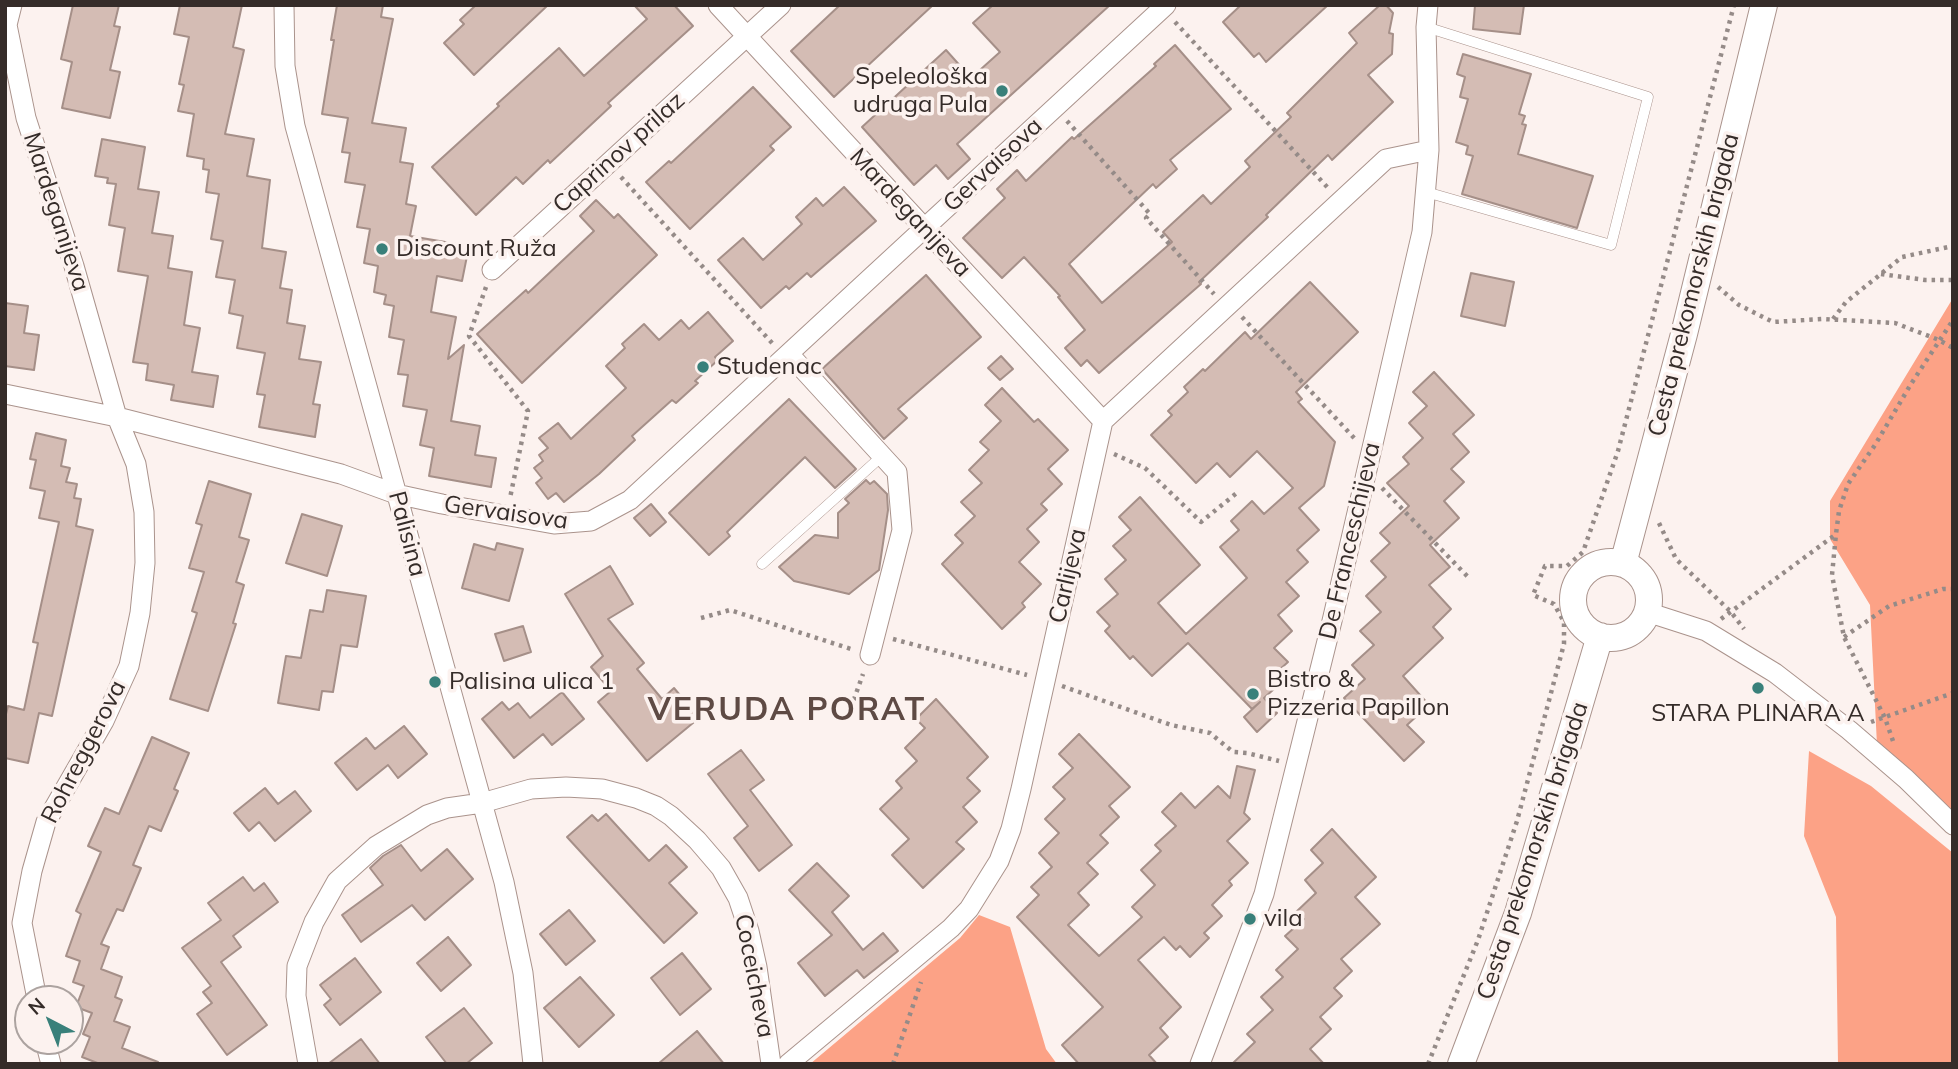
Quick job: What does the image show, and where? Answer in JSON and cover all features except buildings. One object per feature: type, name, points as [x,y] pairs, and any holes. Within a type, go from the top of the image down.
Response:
[{"type":"main road","name":"Cesta prekomorskih brigada","points":[[1623,564],[1700,270],[1764,5]]},
{"type":"main road","points":[[1608,562],[1623,564],[1636,571],[1645,583],[1649,597],[1647,612],[1640,625],[1628,634],[1614,638],[1600,636],[1587,629],[1577,618],[1573,603],[1575,589],[1582,575],[1594,566],[1608,562]]},
{"type":"main road","name":"Cesta prekomorskih brigada","points":[[1461,1064],[1518,913],[1600,636]]},
{"type":"street","name":"Mardeganijeva","points":[[12,5],[7,25],[26,118],[74,266],[117,417]]},
{"type":"street","name":"Palisina","points":[[284,5],[285,66],[295,126],[504,882],[523,973],[533,1064]]},
{"type":"street","name":"Mardeganijeva","points":[[718,5],[1103,421]]},
{"type":"street","name":"Caprinov prilaz","points":[[492,270],[781,5]]},
{"type":"street","name":"De Franceschijeva","points":[[1200,1064],[1264,894],[1369,464],[1422,232],[1429,150],[1426,27],[1428,5]]},
{"type":"street","name":"Gervaisova","points":[[5,394],[117,417],[341,474],[397,494],[554,524],[591,522],[629,500],[1164,7]]},
{"type":"street","points":[[1103,421],[1387,159],[1429,150]]},
{"type":"street","points":[[787,355],[897,472],[902,530],[870,655]]},
{"type":"street","name":"Rohreggerova","points":[[34,985],[22,923],[32,871],[46,822],[104,721],[129,666],[136,639],[145,563],[144,512],[136,464],[117,417]]},
{"type":"street","name":"Carlijeva","points":[[788,1064],[951,928],[970,909],[999,861],[1010,829],[1103,421]]},
{"type":"street","points":[[1647,612],[1706,631],[1775,673],[1849,730],[1906,779],[1953,825]]},
{"type":"street","name":"Coceicheva","points":[[308,1064],[296,996],[297,966],[314,922],[337,881],[376,846],[428,815],[447,808],[482,803],[531,789],[566,788],[602,789],[656,806],[671,816],[721,868],[738,898],[757,967],[771,1064]]},
{"type":"street","points":[[5,938],[22,923]]},
{"type":"lane","points":[[1426,27],[1648,97],[1611,246],[1426,192]]},
{"type":"lane","points":[[762,564],[882,456]]},
{"type":"path","points":[[1428,1064],[1478,940],[1517,821],[1564,644],[1564,622],[1554,604],[1533,595],[1545,566],[1567,566],[1583,552],[1618,451],[1734,5]]},
{"type":"path","points":[[1164,7],[1340,201]]},
{"type":"path","points":[[1055,107],[1150,214],[1146,218],[1228,305],[1469,578]]},
{"type":"path","points":[[609,163],[787,355]]},
{"type":"path","points":[[1833,319],[1846,302],[1902,257],[1953,246]]},
{"type":"path","points":[[492,270],[469,336],[528,411],[506,516]]},
{"type":"path","points":[[1700,270],[1739,305],[1773,321],[1833,319],[1895,323],[1953,348]]},
{"type":"path","points":[[1881,274],[1925,280],[1953,280]]},
{"type":"path","points":[[1893,742],[1885,718],[1844,637],[1832,575],[1839,511],[1848,484],[1953,320]]},
{"type":"path","points":[[1097,446],[1145,468],[1201,522],[1238,492]]},
{"type":"path","points":[[1643,489],[1676,559],[1731,612],[1746,632]]},
{"type":"path","points":[[1706,631],[1836,534]]},
{"type":"path","points":[[1844,637],[1889,606],[1943,589],[1953,589]]},
{"type":"path","points":[[701,618],[730,610],[870,655],[848,716]]},
{"type":"path","points":[[875,635],[1045,680],[1171,725],[1209,733],[1233,752],[1248,752],[1296,765]]},
{"type":"path","points":[[1849,730],[1953,693]]},
{"type":"path","points":[[894,1064],[922,978]]},
{"type":"shaded area","points":[[1953,298],[1953,812],[1877,745],[1870,605],[1830,539],[1830,501]]},
{"type":"shaded area","points":[[1809,751],[1871,786],[1953,853],[1953,1064],[1838,1064],[1836,917],[1804,836]]},
{"type":"shaded area","points":[[979,915],[1010,927],[1046,1049],[1057,1064],[810,1064],[960,938]]},
{"type":"place","name":"Speleološka udruga Pula","points":[[1002,91]]},
{"type":"place","name":"Discount Ruža","points":[[382,249]]},
{"type":"place","name":"Studenac","points":[[703,367]]},
{"type":"place","name":"Palisina ulica 1","points":[[435,682]]},
{"type":"place","name":"STARA PLINARA A","points":[[1758,688]]},
{"type":"place","name":"Bistro & Pizzeria Papillon","points":[[1253,694]]},
{"type":"place","name":"vila","points":[[1250,919]]},
{"type":"district","name":"VERUDA PORAT","points":[[787,710]]}]
